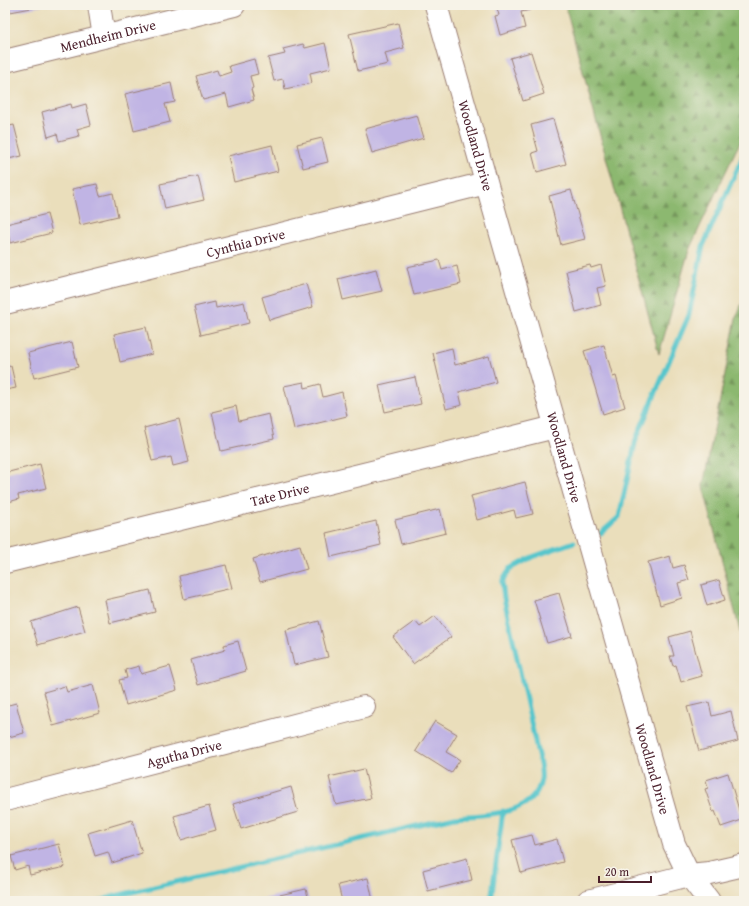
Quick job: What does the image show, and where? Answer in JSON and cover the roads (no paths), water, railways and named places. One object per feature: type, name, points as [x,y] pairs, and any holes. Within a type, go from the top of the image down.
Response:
[{"type":"street","points":[[99,5],[104,37]]},
{"type":"street","name":"Mendheim Drive","points":[[5,61],[234,5]]},
{"type":"street","name":"Woodland Drive","points":[[436,5],[674,844],[689,875],[709,901]]},
{"type":"street","name":"Cynthia Drive","points":[[5,303],[486,183]]},
{"type":"street","name":"Tate Drive","points":[[5,562],[556,427]]},
{"type":"street","name":"Agutha Drive","points":[[5,800],[364,707]]},
{"type":"street","points":[[588,901],[689,875],[709,873],[744,864]]},
{"type":"waterway","points":[[601,533],[619,517],[636,439],[689,315],[703,246],[744,154]]},
{"type":"waterway","points":[[101,901],[111,897],[455,817],[494,814],[507,811],[519,807],[529,801],[537,792],[541,780],[541,770],[504,598],[502,582],[510,569],[532,557],[574,542]]},
{"type":"waterway","points":[[491,901],[503,811]]}]
